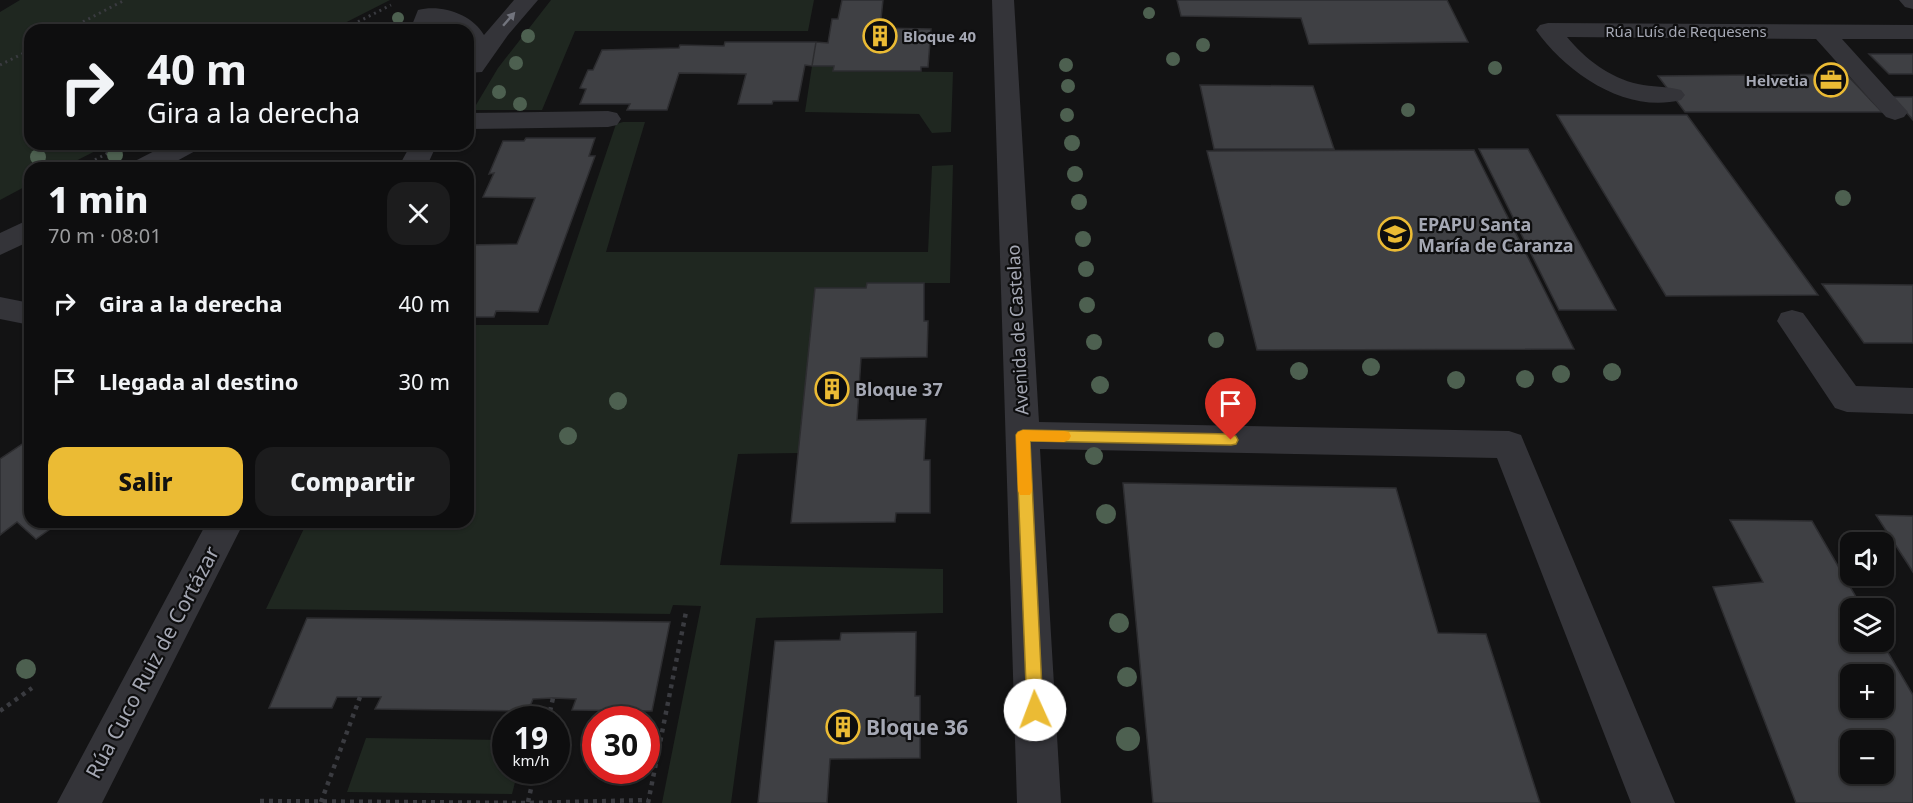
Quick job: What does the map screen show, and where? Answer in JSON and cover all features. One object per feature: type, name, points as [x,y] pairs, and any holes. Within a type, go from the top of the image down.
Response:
[{"type":"street","points":[[424,22],[454,0]]},
{"type":"street","points":[[474,65],[527,0]]},
{"type":"street","name":"Avenida de Castelao","points":[[1003,0],[1039,803]]},
{"type":"street","points":[[424,22],[454,20],[462,24]]},
{"type":"street","name":"Rúa Luís de Requesens","points":[[1672,95],[1645,95],[1593,75],[1575,61],[1548,30],[1913,32]]},
{"type":"street","points":[[1823,32],[1895,112]]},
{"type":"street","points":[[474,34],[477,40],[474,60]]},
{"type":"street","points":[[474,121],[608,119]]},
{"type":"street","points":[[154,162],[177,150]]},
{"type":"street","points":[[0,245],[24,231]]},
{"type":"street","points":[[0,308],[24,313]]},
{"type":"street","points":[[1792,321],[1847,399],[1913,400]]},
{"type":"street","points":[[1023,435],[1509,445],[1653,803]]},
{"type":"street","name":"Rúa Cuco Ruiz de Cortázar","points":[[79,803],[223,528]]},
{"type":"path","points":[[79,24],[125,0]]},
{"type":"path","points":[[354,24],[400,0]]},
{"type":"path","points":[[0,65],[24,53]]},
{"type":"path","points":[[90,162],[113,150]]},
{"type":"path","points":[[260,801],[528,803],[648,801],[686,612]]},
{"type":"path","points":[[0,711],[32,688]]},
{"type":"path","points":[[321,803],[360,697]]},
{"type":"path","points":[[551,706],[553,698]]},
{"type":"path","points":[[528,803],[532,784]]},
{"type":"shaded area","points":[[20,0],[390,0],[343,24],[24,24],[24,150],[97,150],[74,162],[24,162],[24,187],[0,200],[0,12]]},
{"type":"shaded area","points":[[551,0],[814,0],[808,31],[575,31],[542,110],[474,110],[498,68]]},
{"type":"shaded area","points":[[812,66],[834,66],[833,71],[953,72],[951,132],[932,133],[919,114],[805,112]]},
{"type":"shaded area","points":[[645,122],[606,252],[928,252],[932,166],[953,165],[950,283],[867,283],[866,288],[815,288],[799,453],[738,454],[720,565],[943,569],[943,613],[756,618],[731,803],[662,803],[701,606],[673,605],[670,614],[266,609],[304,528],[474,528],[474,325],[548,325],[616,124]]},
{"type":"shaded area","points":[[366,738],[492,740],[492,784],[515,784],[512,794],[347,792]]},
{"type":"building","name":"Bloque 40","points":[[842,0],[883,0],[880,28],[931,29],[928,67],[921,67],[921,71],[833,71],[834,66],[812,66],[816,42],[828,43],[832,19],[838,19]]},
{"type":"building","points":[[1177,0],[1447,0],[1468,42],[1309,44],[1301,18],[1181,16]]},
{"type":"building","points":[[725,42],[816,42],[812,66],[805,65],[798,101],[738,104],[746,74],[679,73],[667,110],[627,110],[630,104],[580,104],[586,89],[580,88],[588,70],[593,70],[602,50],[679,48],[680,45],[724,46]]},
{"type":"building","points":[[1869,54],[1913,54],[1913,74],[1889,74]]},
{"type":"building","points":[[1846,74],[1882,112],[1685,112],[1658,76]]},
{"type":"building","points":[[1200,85],[1313,86],[1334,149],[1214,149]]},
{"type":"building","points":[[1891,97],[1913,97],[1913,120],[1906,112]]},
{"type":"building","points":[[1557,115],[1687,115],[1818,295],[1666,296]]},
{"type":"building","points":[[526,138],[595,138],[589,156],[595,156],[538,312],[496,311],[494,317],[474,317],[474,245],[517,244],[535,198],[483,197],[494,173],[489,174],[503,141],[524,141]]},
{"type":"building","points":[[1479,149],[1528,149],[1616,310],[1559,310]]},
{"type":"building","points":[[1474,150],[1574,349],[1257,350],[1207,151]]},
{"type":"building","name":"Bloque 37","points":[[867,283],[924,283],[924,321],[928,321],[927,357],[861,358],[857,420],[926,419],[924,460],[930,460],[930,513],[896,513],[895,522],[791,523],[815,288],[866,288]]},
{"type":"building","points":[[1822,284],[1913,285],[1913,343],[1864,343]]},
{"type":"building","points":[[24,443],[24,528],[52,528],[36,539],[17,522],[0,535],[0,459]]},
{"type":"building","points":[[1123,483],[1396,488],[1438,633],[1486,634],[1540,803],[1153,803]]},
{"type":"building","points":[[1876,515],[1913,516],[1913,572],[1894,543],[1894,532],[1887,532]]},
{"type":"building","points":[[1730,520],[1812,521],[1840,569],[1840,586],[1850,586],[1857,598],[1840,598],[1840,652],[1888,652],[1913,695],[1913,803],[1796,803],[1713,587],[1763,582]]},
{"type":"building","points":[[307,618],[670,622],[653,706],[582,706],[582,710],[572,710],[576,699],[553,698],[533,699],[530,706],[492,706],[492,711],[375,709],[381,697],[337,697],[332,708],[269,708]]},
{"type":"building","name":"Bloque 36","points":[[916,632],[915,696],[920,696],[920,758],[830,759],[827,803],[758,803],[775,641],[840,640],[841,633]]},
{"type":"slow traffic","points":[[1025,491],[1023,435],[1064,436]]},
{"type":"place","name":"Bloque 40","points":[[880,36]]},
{"type":"place","name":"Helvetia","points":[[1831,80]]},
{"type":"place","name":"EPAPU Santa María de Caranza","points":[[1395,234]]},
{"type":"place","name":"Bloque 37","points":[[832,389]]},
{"type":"place","name":"Bloque 36","points":[[843,727]]},
{"type":"route","points":[[1035,710],[1023,435],[1231,440]]}]
